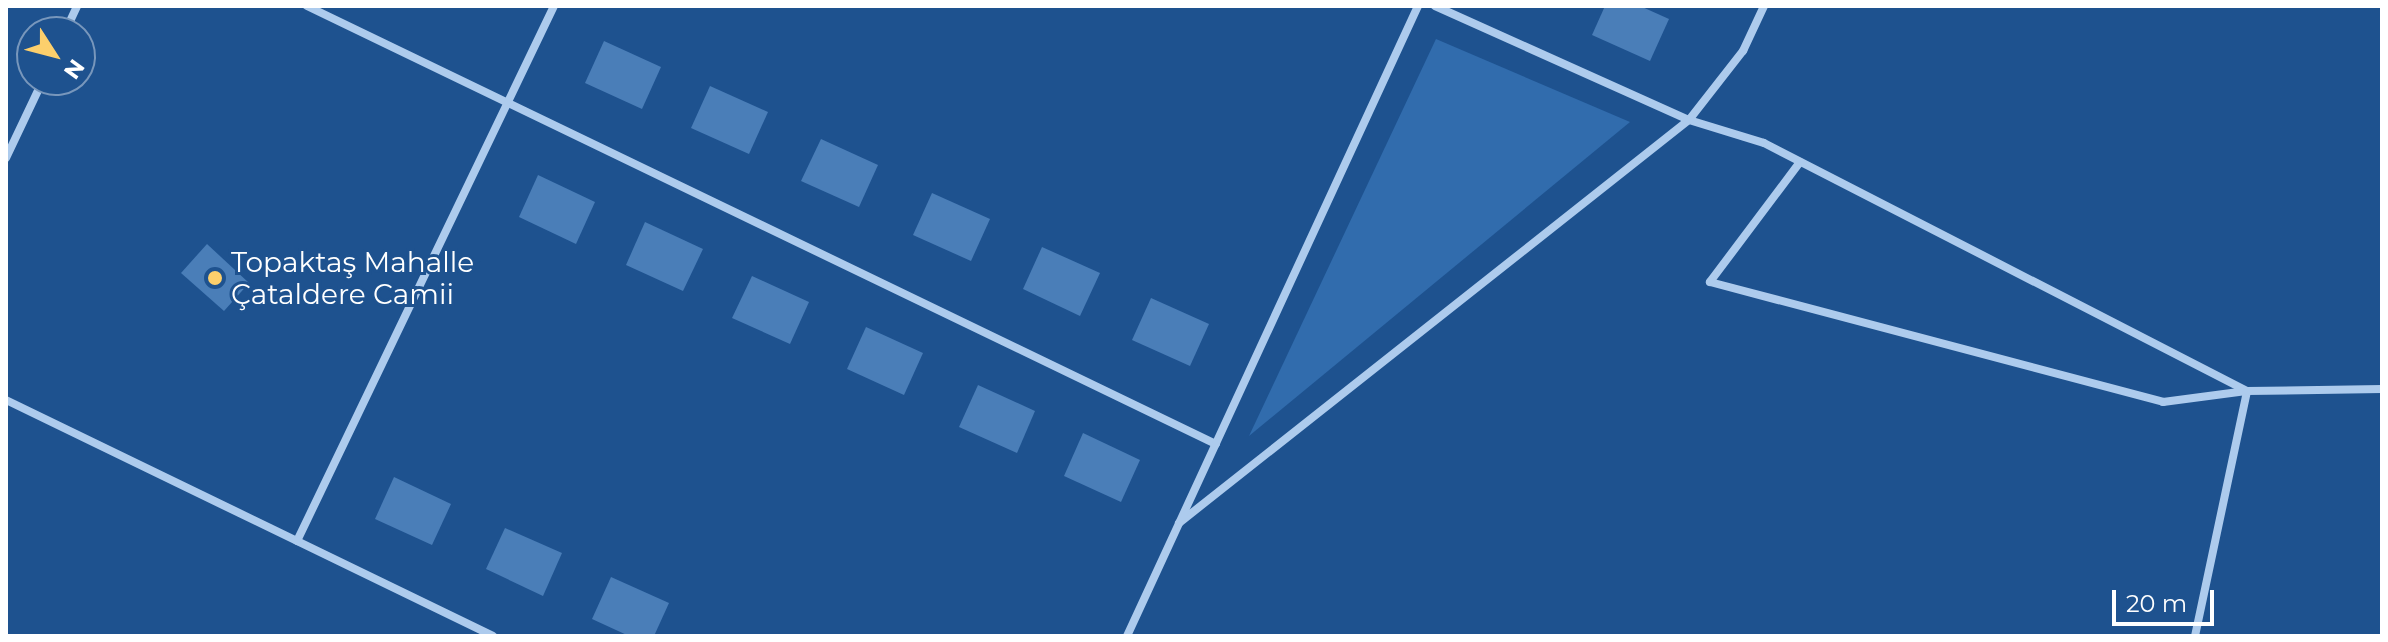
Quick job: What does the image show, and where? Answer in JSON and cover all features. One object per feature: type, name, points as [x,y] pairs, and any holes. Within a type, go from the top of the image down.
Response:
[{"type":"street","points":[[307,6],[507,99],[1216,444]]},
{"type":"street","points":[[297,541],[554,6]]},
{"type":"street","points":[[1127,636],[1418,6]]},
{"type":"street","points":[[1435,6],[1689,120],[1800,162],[2247,391]]},
{"type":"street","points":[[1179,523],[1689,120],[1743,51],[1764,6]]},
{"type":"street","points":[[6,158],[35,96]]},
{"type":"street","points":[[1800,162],[1710,282],[2163,402],[2247,391],[2382,389]]},
{"type":"street","points":[[2195,636],[2247,391]]},
{"type":"street","points":[[6,400],[493,636]]},
{"type":"shaded area","points":[[1436,39],[1630,122],[1249,436]]},
{"type":"building","points":[[1605,6],[1640,6],[1669,19],[1650,61],[1592,35]]},
{"type":"building","points":[[604,41],[661,67],[642,109],[585,83]]},
{"type":"building","points":[[710,86],[768,112],[749,154],[691,128]]},
{"type":"building","points":[[821,139],[878,165],[859,207],[801,181]]},
{"type":"building","points":[[538,175],[595,202],[576,244],[519,217]]},
{"type":"building","points":[[932,193],[990,219],[971,261],[913,235]]},
{"type":"building","points":[[645,222],[703,249],[683,291],[626,265]]},
{"type":"building","name":"Topaktaş Mahalle Çataldere Camii","points":[[207,244],[249,283],[224,311],[181,273]]},
{"type":"building","points":[[1042,247],[1100,273],[1080,316],[1023,289]]},
{"type":"building","points":[[752,276],[809,302],[790,344],[732,318]]},
{"type":"building","points":[[1151,298],[1209,324],[1190,366],[1132,340]]},
{"type":"building","points":[[866,327],[923,353],[904,395],[847,369]]},
{"type":"building","points":[[978,385],[1035,411],[1017,453],[959,427]]},
{"type":"building","points":[[1083,433],[1140,460],[1121,502],[1064,476]]},
{"type":"building","points":[[394,477],[451,504],[432,545],[375,519]]},
{"type":"building","points":[[505,528],[562,553],[543,596],[486,569]]},
{"type":"building","points":[[611,577],[669,603],[654,636],[629,636],[592,619]]},
{"type":"place","name":"Topaktaş Mahalle Çataldere Camii","points":[[215,278]]}]
